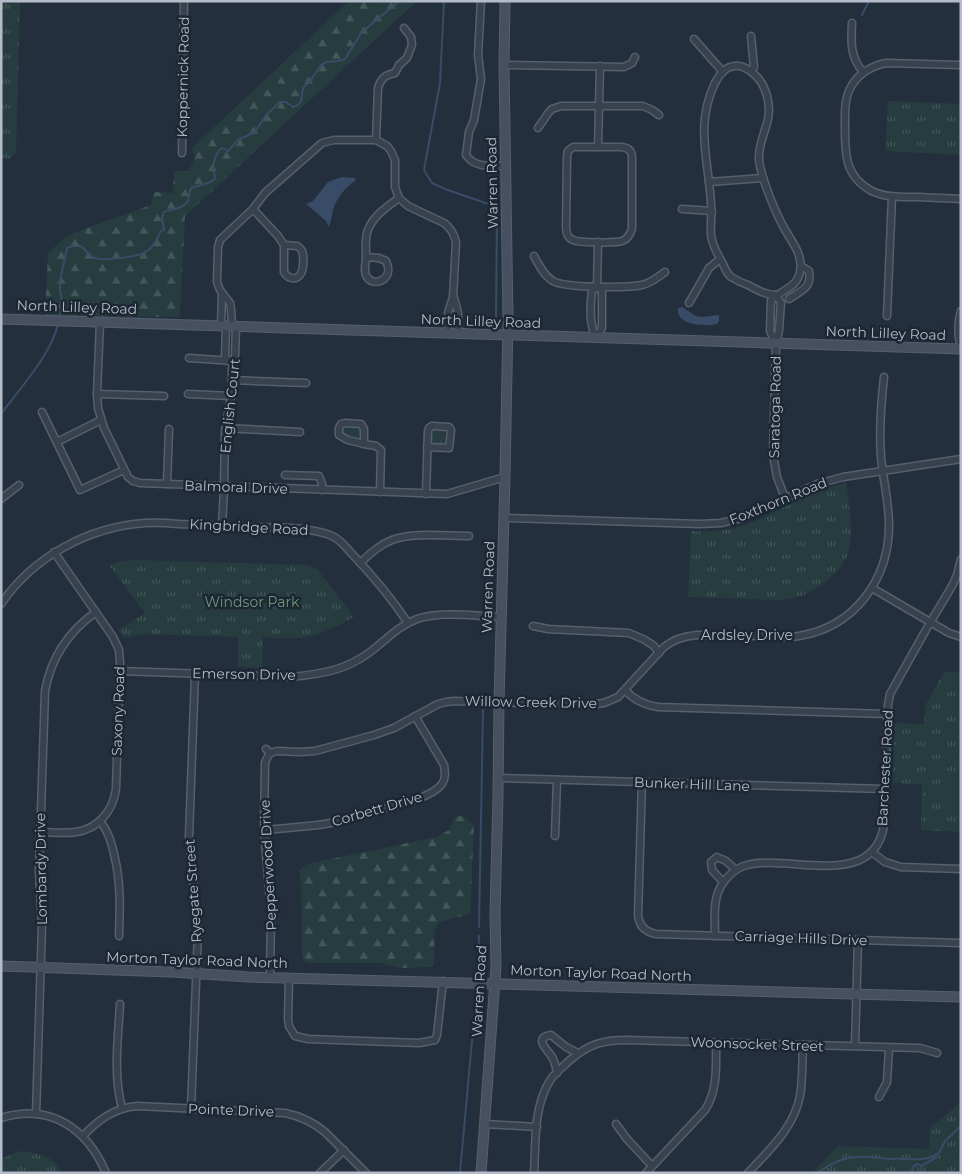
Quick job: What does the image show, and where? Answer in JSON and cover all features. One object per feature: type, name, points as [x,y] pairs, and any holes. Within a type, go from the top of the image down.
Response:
[{"type":"street","name":"Koppernick Road","points":[[182,153],[184,1]]},
{"type":"street","points":[[481,1],[478,55],[481,79],[474,120],[469,132],[466,155],[469,160],[482,165],[506,166]]},
{"type":"street","name":"Warren Road","points":[[480,1173],[495,983],[499,703],[508,335],[504,65],[505,1]]},
{"type":"street","points":[[852,23],[852,52],[856,63],[863,72]]},
{"type":"street","points":[[376,140],[379,83],[383,77],[395,73],[399,65],[408,58],[412,45],[411,37],[404,28]]},
{"type":"street","points":[[751,72],[754,67],[752,36]]},
{"type":"street","points":[[694,39],[723,72]]},
{"type":"street","points":[[504,65],[627,66],[632,63],[635,57]]},
{"type":"street","points":[[961,65],[886,63],[863,72],[852,84],[846,100],[845,147],[846,159],[853,174],[863,186],[877,194],[961,198]]},
{"type":"street","points":[[598,147],[600,66]]},
{"type":"street","points":[[776,344],[770,332],[771,300],[776,295],[794,284],[800,272],[798,251],[777,215],[760,168],[760,146],[768,119],[767,95],[763,84],[751,72],[742,67],[728,67],[716,81],[710,95],[704,122],[704,142],[712,211],[712,241],[730,276],[765,293],[776,295],[781,303],[776,344]]},
{"type":"street","points":[[538,128],[549,112],[564,105],[643,106],[659,115]]},
{"type":"street","points":[[229,326],[222,293],[217,282],[219,244],[223,236],[253,209],[265,193],[322,143],[334,140],[376,140],[387,146],[394,157],[396,164],[395,187],[399,198],[408,206],[444,222],[453,232],[456,242],[453,297],[448,312],[448,333]]},
{"type":"street","points":[[573,147],[625,148],[630,150],[632,158],[632,231],[622,242],[598,242],[578,242],[571,239],[566,231],[567,154],[573,147]]},
{"type":"street","points":[[709,182],[763,178]]},
{"type":"street","points":[[887,316],[892,196]]},
{"type":"street","points":[[366,257],[386,260],[388,276],[381,281],[370,280],[367,277],[365,272],[366,236],[371,223],[379,213],[399,198]]},
{"type":"street","points":[[253,209],[284,245],[284,272],[286,276],[296,278],[301,274],[302,250],[297,246],[284,245]]},
{"type":"street","points":[[682,210],[712,211]]},
{"type":"street","points":[[597,287],[598,242]]},
{"type":"street","points":[[534,256],[543,272],[552,281],[564,285],[597,287],[643,285],[665,272]]},
{"type":"street","points":[[689,303],[709,268],[720,259]]},
{"type":"street","points":[[789,298],[808,286],[810,279],[808,271],[800,266]]},
{"type":"street","points":[[596,338],[602,328],[602,291],[597,287]]},
{"type":"street","points":[[596,338],[591,328],[592,291],[597,287]]},
{"type":"street","points":[[222,293],[230,303],[231,309],[225,356],[231,360]]},
{"type":"street","points":[[453,297],[458,313],[458,334]]},
{"type":"street","points":[[961,310],[958,338],[961,345]]},
{"type":"street","name":"North Lilley Road","points":[[1,319],[961,350]]},
{"type":"street","points":[[42,412],[80,490],[124,470],[101,420],[98,408],[100,322]]},
{"type":"street","name":"English Court","points":[[222,525],[226,428],[232,380],[229,326]]},
{"type":"street","name":"Saratoga Road","points":[[776,344],[773,455],[777,476],[785,498]]},
{"type":"street","points":[[189,358],[231,360]]},
{"type":"street","name":"Ardsley Drive","points":[[625,690],[664,647],[673,641],[690,635],[800,636],[832,625],[847,616],[860,604],[872,588],[882,566],[888,538],[888,511],[880,442],[884,377]]},
{"type":"street","points":[[232,380],[306,383]]},
{"type":"street","points":[[97,394],[164,396]]},
{"type":"street","points":[[188,394],[231,396]]},
{"type":"street","points":[[57,442],[101,420]]},
{"type":"street","points":[[426,494],[427,447],[429,428],[432,426],[449,427],[449,448],[427,447]]},
{"type":"street","points":[[226,428],[300,432]]},
{"type":"street","points":[[167,484],[169,429]]},
{"type":"street","points":[[364,444],[376,446],[381,450],[380,492]]},
{"type":"street","name":"Foxthorn Road","points":[[504,518],[712,524],[729,522],[831,479],[961,459]]},
{"type":"street","name":"Balmoral Drive","points":[[124,470],[130,479],[137,483],[224,488],[426,494],[447,494],[505,477]]},
{"type":"street","points":[[285,475],[319,476],[322,490]]},
{"type":"street","points":[[1,499],[19,485]]},
{"type":"street","name":"Kingbridge Road","points":[[1,604],[3,596],[29,572],[54,552],[78,540],[104,531],[144,523],[222,525],[304,530],[333,536],[360,563],[401,611],[408,623]]},
{"type":"street","points":[[360,563],[382,546],[397,538],[469,536]]},
{"type":"street","name":"Saxony Road","points":[[54,552],[113,636],[120,656],[115,796],[109,810],[100,821]]},
{"type":"street","name":"Barchester Road","points":[[872,852],[883,830],[888,701],[892,688],[952,586],[961,559]]},
{"type":"street","points":[[872,588],[949,633],[961,637]]},
{"type":"street","name":"Lombardy Drive","points":[[36,1114],[42,925],[39,871],[45,691],[54,660],[65,642],[86,619],[96,612]]},
{"type":"street","name":"Emerson Drive","points":[[120,671],[291,677],[334,671],[360,659],[395,631],[408,623],[422,618],[438,615],[501,617]]},
{"type":"street","points":[[533,626],[548,629],[629,633],[645,640],[659,653]]},
{"type":"street","name":"Ryegate Street","points":[[191,1108],[198,925],[189,837],[195,674]]},
{"type":"street","points":[[625,690],[640,702],[658,707],[888,714]]},
{"type":"street","name":"Willow Creek Drive","points":[[268,751],[315,751],[384,732],[438,704],[446,702],[595,705],[618,697],[625,690]]},
{"type":"street","name":"Corbett Drive","points":[[264,830],[336,822],[407,802],[437,789],[444,778],[444,766],[415,716]]},
{"type":"street","name":"Pepperwood Drive","points":[[268,751],[264,830],[271,913],[270,977]]},
{"type":"street","name":"Bunker Hill Lane","points":[[498,778],[885,789]]},
{"type":"street","points":[[555,836],[557,780]]},
{"type":"street","name":"Carriage Hills Drive","points":[[642,782],[638,915],[640,923],[649,932],[656,934],[961,943]]},
{"type":"street","points":[[40,832],[77,832],[90,828],[100,821],[109,835],[119,878],[121,902],[119,936]]},
{"type":"street","points":[[715,936],[717,897],[723,882],[736,870],[746,865],[761,863],[845,865],[859,861],[872,852],[885,862],[901,867],[961,869]]},
{"type":"street","points":[[723,882],[712,870],[711,862],[717,857],[726,861],[736,870]]},
{"type":"street","points":[[855,1046],[858,940]]},
{"type":"street","name":"Morton Taylor Road North","points":[[1,966],[289,978],[961,997]]},
{"type":"street","points":[[289,978],[288,1019],[289,1026],[295,1036],[314,1039],[419,1043],[435,1040],[438,1035],[443,981]]},
{"type":"street","points":[[120,1004],[116,1074],[122,1108]]},
{"type":"street","points":[[534,1173],[538,1112],[543,1094],[552,1078],[578,1053],[550,1035],[542,1040],[543,1046],[553,1060],[557,1073]]},
{"type":"street","name":"Woonsocket Street","points":[[578,1053],[589,1047],[616,1040],[920,1048],[937,1053]]},
{"type":"street","points":[[646,1173],[705,1110],[710,1102],[714,1094],[715,1085],[716,1043]]},
{"type":"street","points":[[748,1173],[780,1138],[790,1124],[798,1106],[801,1088],[802,1045]]},
{"type":"street","points":[[879,1097],[887,1082],[889,1048]]},
{"type":"street","name":"Pointe Drive","points":[[83,1136],[103,1118],[113,1112],[122,1108],[137,1106],[277,1112],[294,1115],[319,1126],[366,1173]]},
{"type":"street","points":[[1,1118],[15,1114],[36,1114],[62,1121],[83,1136],[94,1150],[106,1173]]},
{"type":"street","points":[[485,1124],[537,1127]]},
{"type":"street","points":[[616,1124],[652,1166]]},
{"type":"street","points":[[320,1173],[344,1150]]},
{"type":"green space","points":[[1,1],[20,1],[16,152],[9,159],[1,158]]},
{"type":"green space","points":[[349,1],[417,1],[185,216],[179,317],[45,316],[48,253],[68,235],[151,205],[154,192],[173,193],[174,171],[189,171],[195,157],[192,148]]},
{"type":"green space","points":[[888,101],[961,104],[961,155],[885,151]]},
{"type":"green space","points":[[346,425],[356,425],[361,428],[361,438],[358,440],[346,435],[342,428]]},
{"type":"green space","points":[[433,429],[445,431],[445,441],[443,444],[431,442],[431,432]]},
{"type":"green space","points":[[846,483],[851,520],[849,548],[840,568],[822,584],[812,591],[797,597],[780,600],[688,597],[691,531],[716,531],[742,526],[819,491]]},
{"type":"green space","name":"Windsor Park","points":[[121,561],[308,565],[317,569],[354,617],[311,636],[291,638],[263,637],[262,668],[238,667],[238,637],[142,634],[124,638],[118,630],[145,613],[109,565]]},
{"type":"green space","points":[[944,672],[961,672],[961,832],[921,830],[922,784],[893,783],[894,723],[924,724],[925,706]]},
{"type":"green space","points":[[942,775],[959,776],[957,801],[941,801]]},
{"type":"green space","points":[[457,815],[467,818],[474,826],[470,914],[439,922],[435,929],[434,963],[431,967],[401,968],[381,963],[306,963],[302,957],[301,884],[299,871],[307,864],[436,837],[449,830]]},
{"type":"green space","points":[[961,1102],[961,1173],[812,1173],[838,1146],[929,1149],[930,1128]]},
{"type":"green space","points":[[21,1151],[49,1158],[61,1171],[58,1173],[1,1173],[1,1160]]},
{"type":"water","points":[[342,177],[355,178],[356,180],[339,197],[333,210],[329,227],[326,221],[306,204],[313,201],[328,182]]},
{"type":"water","points":[[682,307],[696,316],[719,315],[719,321],[717,324],[692,324],[681,318],[678,314],[678,308]]},
{"type":"waterway","points":[[60,317],[62,301],[60,281],[67,248],[81,246],[92,257],[104,259],[129,257],[149,249],[161,231],[164,230],[162,218],[164,212],[186,204],[191,188],[214,180],[214,162],[220,149],[223,148],[228,151],[238,140],[255,132],[266,115],[280,102],[286,102],[293,107],[297,106],[301,100],[303,88],[321,65],[345,59],[361,33],[399,1]]},
{"type":"waterway","points":[[444,1],[440,83],[424,170],[432,183],[497,207],[496,319]]},
{"type":"waterway","points":[[862,15],[869,1]]},
{"type":"waterway","points":[[1,414],[42,359],[58,324]]},
{"type":"waterway","points":[[479,927],[483,710]]},
{"type":"waterway","points":[[478,966],[479,936]]},
{"type":"waterway","points":[[460,1173],[476,997]]},
{"type":"waterway","points":[[911,1173],[914,1166],[918,1164],[921,1166],[934,1159],[945,1141],[961,1126]]},
{"type":"waterway","points":[[818,1173],[830,1165],[848,1158],[919,1159],[936,1155]]}]
